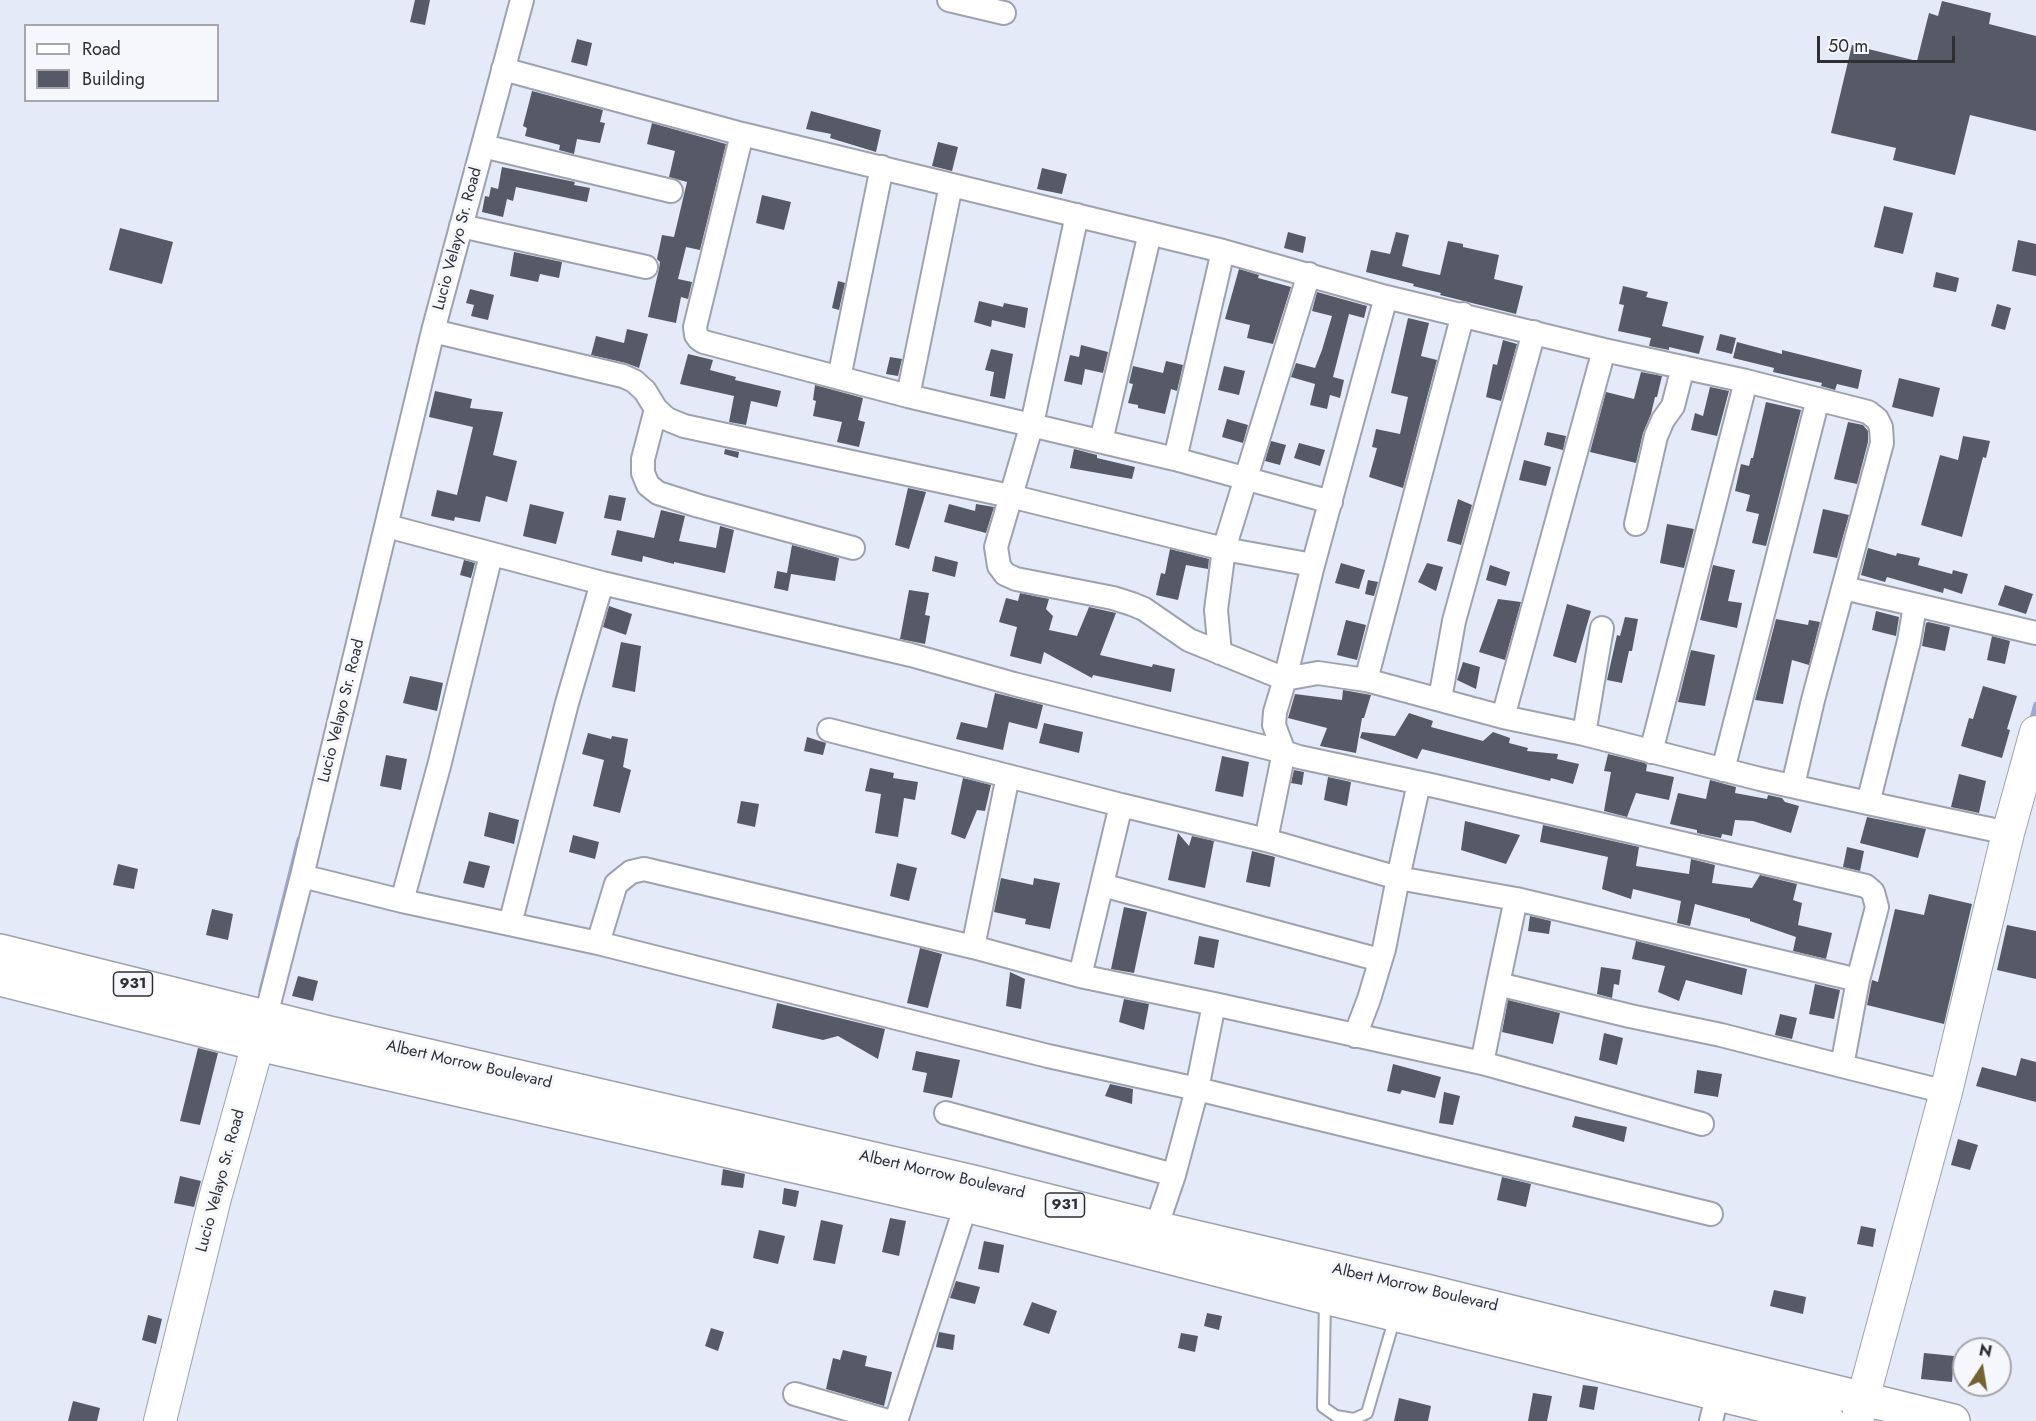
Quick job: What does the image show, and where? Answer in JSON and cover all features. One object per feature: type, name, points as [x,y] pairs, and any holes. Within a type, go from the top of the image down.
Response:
[{"type":"highway","name":"Albert Morrow Boulevard","points":[[0,951],[262,1031],[1396,1314],[1714,1407],[1828,1421]]},
{"type":"highway","name":"Albert Morrow Boulevard","points":[[0,979],[262,1031],[961,1179],[1156,1228],[1438,1293],[1860,1410],[1953,1421]]},
{"type":"street","name":"Lucio Velayo Sr. Road","points":[[160,1421],[215,1198],[262,1031],[302,876],[433,331],[522,0]]},
{"type":"street","points":[[949,0],[1004,13]]},
{"type":"street","points":[[503,69],[742,134],[1223,251],[1386,297],[1604,350],[1746,381],[1868,412],[1877,419],[1881,427],[1882,443],[1845,588],[1813,700],[1793,785]]},
{"type":"street","points":[[742,134],[695,327],[696,335],[704,342],[908,396],[1174,459],[1332,501]]},
{"type":"street","points":[[483,146],[671,191]]},
{"type":"street","points":[[839,378],[882,167]]},
{"type":"street","points":[[908,396],[951,184]]},
{"type":"street","points":[[1077,215],[1032,424],[996,547],[999,566],[1005,574],[1016,579],[1113,598],[1132,604],[1144,609],[1189,640],[1285,679],[1318,673],[1366,680],[1503,717],[1584,734],[1723,770],[2008,833]]},
{"type":"street","points":[[461,226],[646,267]]},
{"type":"street","points":[[1101,441],[1150,233]]},
{"type":"street","points":[[1174,459],[1223,251]]},
{"type":"street","points":[[1220,653],[1216,610],[1224,549],[1309,274]]},
{"type":"street","points":[[1266,840],[1284,752],[1274,725],[1275,712],[1386,297]]},
{"type":"street","points":[[1366,680],[1463,314]]},
{"type":"street","points":[[433,331],[623,376],[634,381],[645,391],[656,409],[667,419],[684,426],[1010,496],[1224,549],[1313,565]]},
{"type":"street","points":[[1440,699],[1454,621],[1534,332]]},
{"type":"street","points":[[1503,717],[1604,350]]},
{"type":"street","points":[[1636,524],[1656,436],[1660,424],[1673,406],[1683,367]]},
{"type":"street","points":[[1651,752],[1746,381]]},
{"type":"street","points":[[1723,770],[1818,399]]},
{"type":"street","points":[[656,409],[643,459],[643,473],[648,485],[658,493],[853,548]]},
{"type":"street","points":[[387,526],[602,583],[911,655],[1014,684],[1310,760],[1866,886],[1873,892],[1877,907],[1858,980],[1842,1066]]},
{"type":"street","points":[[402,901],[439,766],[491,555]]},
{"type":"street","points":[[510,924],[567,703],[602,583]]},
{"type":"street","points":[[1845,588],[2036,633]]},
{"type":"street","points":[[1868,803],[1904,663],[1915,606]]},
{"type":"street","points":[[1584,734],[1602,628]]},
{"type":"street","points":[[829,730],[1266,840],[1398,878],[1516,899],[1858,980]]},
{"type":"street","points":[[1860,1410],[1946,1092],[2008,833],[2036,732]]},
{"type":"street","points":[[973,947],[1008,776]]},
{"type":"street","points":[[1355,1036],[1380,960],[1419,783]]},
{"type":"street","points":[[1080,976],[1121,805]]},
{"type":"street","points":[[598,943],[616,884],[631,872],[644,869],[973,947],[1080,976],[1482,1063],[1702,1124]]},
{"type":"street","points":[[302,876],[402,901],[598,943],[1036,1053],[1197,1089],[1711,1214]]},
{"type":"street","points":[[1102,885],[1380,960]]},
{"type":"street","points":[[1482,1063],[1516,899]]},
{"type":"street","points":[[1498,984],[1721,1035],[1946,1092]]},
{"type":"street","points":[[1156,1228],[1174,1175],[1197,1089],[1214,1004]]},
{"type":"street","points":[[946,1113],[1174,1175]]},
{"type":"street","points":[[896,1421],[966,1205]]},
{"type":"street","points":[[795,1394],[888,1421]]},
{"type":"lane","points":[[1325,1297],[1323,1407],[1336,1416],[1354,1419],[1367,1413],[1396,1314]]},
{"type":"building","points":[[415,0],[430,0],[425,25],[410,22]]},
{"type":"building","points":[[1942,1],[1991,13],[1989,24],[2036,36],[2036,131],[1970,115],[1955,175],[1893,160],[1896,148],[1831,133],[1852,45],[1917,61],[1929,13],[1938,16]]},
{"type":"building","points":[[577,39],[592,43],[587,66],[571,62]]},
{"type":"building","points":[[532,91],[603,110],[600,122],[605,123],[600,143],[577,139],[574,154],[559,150],[560,145],[525,136],[527,128],[523,126]]},
{"type":"building","points":[[811,111],[881,130],[876,152],[830,138],[831,134],[806,129]]},
{"type":"building","points":[[652,123],[726,144],[700,250],[686,247],[678,279],[692,282],[688,299],[681,297],[676,323],[648,317],[659,269],[660,262],[657,259],[662,235],[674,237],[687,182],[669,177],[675,151],[647,144]]},
{"type":"building","points":[[938,142],[958,147],[952,171],[932,166]]},
{"type":"building","points":[[502,167],[575,182],[574,185],[590,188],[587,202],[516,187],[513,201],[507,199],[503,217],[482,212],[485,196],[489,197],[491,187],[498,189]]},
{"type":"building","points":[[1042,168],[1067,174],[1062,194],[1037,189]]},
{"type":"building","points":[[762,195],[791,202],[784,230],[756,223]]},
{"type":"building","points":[[1884,206],[1913,213],[1903,254],[1874,247]]},
{"type":"building","points":[[120,228],[173,242],[162,284],[109,270]]},
{"type":"building","points":[[1288,232],[1306,237],[1303,253],[1284,248]]},
{"type":"building","points":[[1396,232],[1409,235],[1402,266],[1417,270],[1440,275],[1448,241],[1463,244],[1463,247],[1499,255],[1494,279],[1523,286],[1516,314],[1440,295],[1441,293],[1413,286],[1414,284],[1366,272],[1371,250],[1390,254]]},
{"type":"building","points":[[2018,240],[2036,244],[2036,276],[2012,271]]},
{"type":"building","points":[[514,252],[562,262],[559,278],[540,274],[538,282],[510,276]]},
{"type":"building","points":[[1239,269],[1259,275],[1258,278],[1291,287],[1273,344],[1247,338],[1250,325],[1225,319]]},
{"type":"building","points":[[1936,272],[1959,278],[1956,292],[1933,287]]},
{"type":"building","points":[[838,281],[845,283],[839,310],[832,308]]},
{"type":"building","points":[[1623,286],[1648,292],[1646,297],[1668,302],[1662,326],[1704,336],[1699,354],[1669,347],[1669,350],[1649,346],[1651,338],[1618,331],[1624,305],[1619,304]]},
{"type":"building","points":[[470,289],[494,295],[488,320],[471,316],[474,305],[466,303]]},
{"type":"building","points":[[1317,292],[1367,306],[1364,318],[1349,314],[1333,377],[1344,380],[1340,398],[1330,395],[1327,409],[1310,405],[1315,384],[1291,377],[1296,363],[1315,368],[1322,350],[1332,316],[1312,311]]},
{"type":"building","points":[[979,301],[1003,307],[1004,303],[1028,308],[1025,328],[992,320],[991,327],[974,322]]},
{"type":"building","points":[[1997,304],[2011,308],[2005,330],[1991,326]]},
{"type":"building","points":[[1408,318],[1429,323],[1421,356],[1437,360],[1403,488],[1369,477],[1377,448],[1372,447],[1376,429],[1400,434],[1408,397],[1391,393]]},
{"type":"building","points":[[627,329],[648,334],[639,368],[591,355],[596,336],[624,343]]},
{"type":"building","points":[[1720,334],[1736,338],[1732,354],[1716,350]]},
{"type":"building","points":[[1503,340],[1517,344],[1501,401],[1486,397],[1493,364],[1497,365]]},
{"type":"building","points":[[1737,342],[1782,354],[1782,350],[1862,370],[1858,389],[1837,384],[1835,390],[1821,386],[1822,383],[1773,372],[1774,368],[1733,358]]},
{"type":"building","points":[[1081,345],[1108,352],[1103,373],[1085,369],[1082,385],[1064,381],[1070,355],[1079,357]]},
{"type":"building","points":[[991,349],[1013,354],[1005,399],[990,396],[994,372],[985,370]]},
{"type":"building","points":[[688,354],[713,360],[710,370],[736,377],[735,380],[781,391],[777,407],[751,401],[746,425],[729,422],[734,396],[680,384]]},
{"type":"building","points":[[890,357],[902,359],[898,376],[886,374]]},
{"type":"building","points":[[1166,361],[1183,365],[1177,391],[1171,389],[1165,414],[1138,408],[1138,405],[1128,403],[1133,384],[1129,383],[1133,366],[1163,373]]},
{"type":"building","points":[[1224,366],[1245,371],[1239,395],[1218,390]]},
{"type":"building","points":[[1641,372],[1662,376],[1657,397],[1655,397],[1643,433],[1636,463],[1590,452],[1606,392],[1634,399]]},
{"type":"building","points":[[1899,378],[1940,388],[1933,417],[1892,407]]},
{"type":"building","points":[[815,385],[863,398],[858,420],[865,422],[859,447],[837,442],[842,422],[813,416],[816,401],[813,400]]},
{"type":"building","points":[[1710,387],[1729,391],[1717,436],[1691,430],[1695,413],[1703,416]]},
{"type":"building","points":[[435,391],[472,399],[470,408],[503,412],[493,455],[517,461],[507,502],[486,496],[480,522],[455,517],[454,521],[431,516],[437,490],[457,495],[473,427],[429,417]]},
{"type":"building","points":[[1766,402],[1801,410],[1766,546],[1752,543],[1759,514],[1746,511],[1750,495],[1735,491],[1741,464],[1749,466],[1753,458]]},
{"type":"building","points":[[1227,419],[1248,425],[1243,443],[1222,437]]},
{"type":"building","points":[[1848,422],[1863,425],[1868,431],[1868,442],[1857,484],[1834,479]]},
{"type":"building","points":[[1547,432],[1566,436],[1563,450],[1544,445]]},
{"type":"building","points":[[1963,436],[1990,441],[1986,458],[1983,457],[1962,537],[1921,525],[1940,455],[1958,460]]},
{"type":"building","points":[[1271,441],[1286,445],[1280,465],[1265,461]]},
{"type":"building","points":[[1299,443],[1325,450],[1320,466],[1294,458]]},
{"type":"building","points":[[725,449],[739,452],[738,458],[724,454]]},
{"type":"building","points":[[1074,449],[1097,455],[1097,458],[1135,467],[1132,479],[1070,468]]},
{"type":"building","points":[[1524,460],[1551,467],[1546,486],[1519,480]]},
{"type":"building","points":[[908,488],[926,492],[909,549],[895,545]]},
{"type":"building","points":[[609,495],[626,498],[621,521],[604,518]]},
{"type":"building","points":[[1458,499],[1472,505],[1461,545],[1447,541]]},
{"type":"building","points":[[530,504],[564,512],[556,544],[523,536]]},
{"type":"building","points":[[949,504],[975,511],[976,504],[994,507],[986,533],[944,522]]},
{"type":"building","points":[[1823,509],[1849,515],[1837,558],[1813,553]]},
{"type":"building","points":[[661,510],[685,516],[679,541],[716,548],[720,526],[734,530],[725,573],[643,556],[642,562],[611,555],[617,530],[654,538]]},
{"type":"building","points":[[1667,524],[1694,529],[1684,568],[1660,563]]},
{"type":"building","points":[[792,545],[839,558],[835,581],[791,574],[788,591],[774,588],[777,571],[787,573]]},
{"type":"building","points":[[1868,548],[1896,556],[1897,553],[1920,558],[1918,565],[1952,574],[1953,570],[1968,574],[1962,594],[1944,588],[1943,593],[1887,577],[1885,582],[1861,575]]},
{"type":"building","points":[[1170,549],[1209,559],[1208,569],[1186,565],[1178,600],[1156,595],[1161,573],[1165,574]]},
{"type":"building","points":[[935,556],[958,562],[955,577],[932,571]]},
{"type":"building","points":[[464,560],[475,563],[471,578],[460,575]]},
{"type":"building","points":[[1341,563],[1365,570],[1359,589],[1335,583]]},
{"type":"building","points":[[1427,563],[1443,567],[1436,591],[1418,582]]},
{"type":"building","points":[[1490,565],[1510,572],[1506,586],[1486,580]]},
{"type":"building","points":[[1713,565],[1735,570],[1728,601],[1742,603],[1737,628],[1700,620]]},
{"type":"building","points":[[1368,580],[1378,582],[1374,596],[1365,594]]},
{"type":"building","points":[[2005,585],[2033,594],[2026,614],[1998,605]]},
{"type":"building","points":[[909,590],[929,593],[925,615],[930,616],[925,644],[900,639]]},
{"type":"building","points":[[1020,593],[1049,599],[1046,609],[1053,616],[1049,630],[1077,636],[1089,607],[1116,613],[1100,655],[1152,667],[1153,664],[1175,669],[1171,692],[1093,675],[1092,678],[1044,652],[1041,664],[1010,656],[1017,627],[999,622],[1006,598],[1018,601]]},
{"type":"building","points":[[1498,599],[1521,602],[1505,660],[1479,652]]},
{"type":"building","points":[[1567,604],[1591,611],[1576,663],[1553,656]]},
{"type":"building","points":[[609,606],[632,614],[626,635],[603,627]]},
{"type":"building","points":[[1876,611],[1899,617],[1896,636],[1872,630]]},
{"type":"building","points":[[1625,617],[1638,619],[1632,651],[1629,651],[1622,683],[1607,680],[1617,635],[1620,636]]},
{"type":"building","points":[[1776,619],[1808,625],[1809,620],[1820,622],[1809,665],[1792,660],[1783,704],[1755,700]]},
{"type":"building","points":[[1346,620],[1366,625],[1357,660],[1337,655]]},
{"type":"building","points":[[1928,622],[1950,627],[1945,651],[1922,646]]},
{"type":"building","points":[[1992,636],[2010,641],[2005,664],[1987,660]]},
{"type":"building","points":[[621,642],[641,646],[635,692],[612,687]]},
{"type":"building","points":[[1691,650],[1715,655],[1705,706],[1678,702]]},
{"type":"building","points":[[1463,662],[1480,667],[1476,689],[1457,680]]},
{"type":"building","points":[[410,676],[443,683],[437,711],[403,703]]},
{"type":"building","points":[[1983,686],[2017,696],[2007,729],[2010,730],[2002,758],[1961,746],[1969,718],[1973,719]]},
{"type":"building","points":[[1343,690],[1371,695],[1364,718],[1362,718],[1356,753],[1320,746],[1327,728],[1288,718],[1295,694],[1342,700]]},
{"type":"building","points":[[995,693],[1043,705],[1037,729],[1009,722],[1003,750],[956,739],[961,722],[987,728]]},
{"type":"building","points":[[1409,713],[1433,721],[1431,727],[1483,741],[1493,732],[1510,738],[1509,743],[1528,748],[1527,751],[1558,754],[1557,759],[1579,764],[1573,784],[1551,778],[1550,781],[1422,749],[1417,759],[1360,738],[1362,732],[1395,736]]},
{"type":"building","points":[[1044,723],[1083,732],[1079,753],[1039,743]]},
{"type":"building","points":[[588,733],[611,739],[612,736],[628,739],[623,767],[631,770],[620,813],[593,806],[604,760],[582,754]]},
{"type":"building","points":[[807,737],[826,743],[823,755],[804,751]]},
{"type":"building","points":[[1608,754],[1645,763],[1646,771],[1674,777],[1669,800],[1636,793],[1627,817],[1604,811],[1611,772],[1604,771]]},
{"type":"building","points":[[386,755],[407,759],[401,790],[380,786]]},
{"type":"building","points":[[1222,756],[1249,762],[1243,797],[1215,791]]},
{"type":"building","points":[[870,768],[894,773],[893,778],[918,782],[915,800],[904,798],[898,837],[875,833],[881,794],[865,791]]},
{"type":"building","points":[[1294,770],[1304,772],[1302,785],[1291,783]]},
{"type":"building","points":[[1959,774],[1986,781],[1979,813],[1951,807]]},
{"type":"building","points":[[1328,777],[1351,782],[1347,806],[1324,800]]},
{"type":"building","points":[[963,778],[991,785],[985,811],[977,810],[965,839],[951,834]]},
{"type":"building","points":[[1710,780],[1736,787],[1735,793],[1767,799],[1768,795],[1782,798],[1785,802],[1799,806],[1791,833],[1753,821],[1735,820],[1732,836],[1722,834],[1721,838],[1670,824],[1678,793],[1706,799]]},
{"type":"building","points":[[741,801],[759,804],[755,827],[737,823]]},
{"type":"building","points":[[489,812],[519,820],[514,844],[484,836]]},
{"type":"building","points":[[1867,817],[1926,829],[1918,858],[1860,843]]},
{"type":"building","points":[[1465,821],[1520,835],[1506,864],[1461,850]]},
{"type":"building","points":[[1543,825],[1639,847],[1636,866],[1689,874],[1691,859],[1715,865],[1712,883],[1752,888],[1760,875],[1797,884],[1793,900],[1802,903],[1798,925],[1832,933],[1826,959],[1793,951],[1796,937],[1750,921],[1750,919],[1695,904],[1690,926],[1677,923],[1681,901],[1633,889],[1631,899],[1602,889],[1608,857],[1540,842]]},
{"type":"building","points":[[1178,833],[1189,846],[1192,836],[1214,841],[1205,888],[1168,880]]},
{"type":"building","points":[[573,835],[599,842],[595,859],[569,852]]},
{"type":"building","points":[[1847,847],[1864,851],[1860,871],[1843,867]]},
{"type":"building","points":[[1252,851],[1275,857],[1270,887],[1246,882]]},
{"type":"building","points":[[469,861],[490,866],[484,888],[463,883]]},
{"type":"building","points":[[897,863],[917,868],[909,901],[890,896]]},
{"type":"building","points":[[118,864],[138,869],[134,889],[113,885]]},
{"type":"building","points":[[1001,878],[1033,885],[1034,878],[1060,883],[1050,929],[1025,924],[1026,919],[994,912]]},
{"type":"building","points":[[1929,894],[1972,904],[1944,1024],[1867,1005],[1872,980],[1878,982],[1895,909],[1924,915]]},
{"type":"building","points":[[1124,907],[1147,912],[1134,973],[1111,969]]},
{"type":"building","points":[[212,909],[233,914],[228,940],[206,935]]},
{"type":"building","points":[[1530,916],[1551,921],[1549,934],[1528,931]]},
{"type":"building","points":[[2007,925],[2036,931],[2036,979],[1997,970]]},
{"type":"building","points":[[1199,936],[1219,940],[1214,968],[1194,964]]},
{"type":"building","points":[[1636,941],[1747,969],[1742,995],[1686,980],[1679,1001],[1658,992],[1665,966],[1632,959]]},
{"type":"building","points":[[920,948],[942,954],[928,1008],[907,1003]]},
{"type":"building","points":[[1601,967],[1621,970],[1619,985],[1614,984],[1612,998],[1597,994]]},
{"type":"building","points":[[1010,972],[1025,979],[1021,1009],[1006,1006]]},
{"type":"building","points":[[298,976],[318,981],[313,1001],[292,996]]},
{"type":"building","points":[[1815,984],[1840,990],[1834,1019],[1809,1014]]},
{"type":"building","points":[[1124,999],[1149,1004],[1144,1030],[1119,1022]]},
{"type":"building","points":[[1508,1000],[1560,1013],[1553,1044],[1502,1032]]},
{"type":"building","points":[[777,1003],[885,1029],[878,1059],[838,1036],[823,1040],[772,1028]]},
{"type":"building","points":[[1780,1014],[1797,1018],[1792,1039],[1775,1035]]},
{"type":"building","points":[[1604,1033],[1623,1038],[1617,1065],[1599,1060]]},
{"type":"building","points":[[198,1048],[218,1053],[200,1125],[180,1121]]},
{"type":"building","points":[[916,1051],[960,1060],[952,1098],[923,1092],[927,1073],[912,1070]]},
{"type":"building","points":[[2021,1058],[2036,1062],[2036,1102],[1976,1086],[1982,1067],[2016,1076]]},
{"type":"building","points":[[1393,1064],[1441,1077],[1435,1098],[1402,1090],[1400,1094],[1387,1091]]},
{"type":"building","points":[[1697,1070],[1722,1074],[1718,1097],[1694,1093]]},
{"type":"building","points":[[1110,1084],[1133,1089],[1132,1104],[1105,1096]]},
{"type":"building","points":[[1444,1092],[1460,1096],[1453,1125],[1439,1123]]},
{"type":"building","points":[[1575,1116],[1627,1127],[1624,1142],[1572,1127]]},
{"type":"building","points":[[1958,1139],[1978,1145],[1970,1170],[1951,1165]]},
{"type":"building","points":[[723,1169],[745,1174],[743,1188],[721,1185]]},
{"type":"building","points":[[180,1176],[201,1181],[194,1207],[174,1203]]},
{"type":"building","points":[[1502,1177],[1531,1184],[1526,1207],[1497,1200]]},
{"type":"building","points":[[784,1188],[799,1191],[796,1207],[782,1204]]},
{"type":"building","points":[[890,1218],[906,1221],[899,1256],[882,1252]]},
{"type":"building","points":[[821,1220],[843,1225],[835,1264],[813,1260]]},
{"type":"building","points":[[1861,1226],[1876,1229],[1873,1247],[1857,1244]]},
{"type":"building","points":[[759,1230],[785,1236],[778,1264],[753,1258]]},
{"type":"building","points":[[984,1241],[1004,1245],[999,1273],[978,1269]]},
{"type":"building","points":[[956,1281],[980,1287],[975,1304],[950,1298]]},
{"type":"building","points":[[1774,1290],[1806,1297],[1803,1314],[1770,1306]]},
{"type":"building","points":[[1032,1302],[1057,1311],[1049,1334],[1023,1325]]},
{"type":"building","points":[[1207,1313],[1222,1316],[1219,1330],[1204,1326]]},
{"type":"building","points":[[148,1315],[162,1319],[156,1344],[142,1340]]},
{"type":"building","points":[[711,1328],[724,1332],[718,1351],[705,1346]]},
{"type":"building","points":[[939,1332],[955,1335],[953,1350],[936,1347]]},
{"type":"building","points":[[1181,1333],[1198,1336],[1195,1352],[1178,1348]]},
{"type":"building","points":[[843,1350],[867,1356],[865,1366],[892,1372],[884,1406],[826,1389],[833,1358],[840,1360]]},
{"type":"building","points":[[1924,1353],[1952,1356],[1952,1382],[1921,1379]]},
{"type":"building","points":[[1583,1385],[1598,1387],[1594,1410],[1579,1407]]},
{"type":"building","points":[[1533,1393],[1552,1396],[1547,1421],[1528,1421]]},
{"type":"building","points":[[1399,1398],[1431,1406],[1428,1421],[1394,1421]]},
{"type":"building","points":[[73,1401],[100,1408],[97,1421],[68,1421]]},
{"type":"waterway","points":[[2031,722],[2036,704]]},
{"type":"waterway","points":[[261,991],[299,839]]}]
